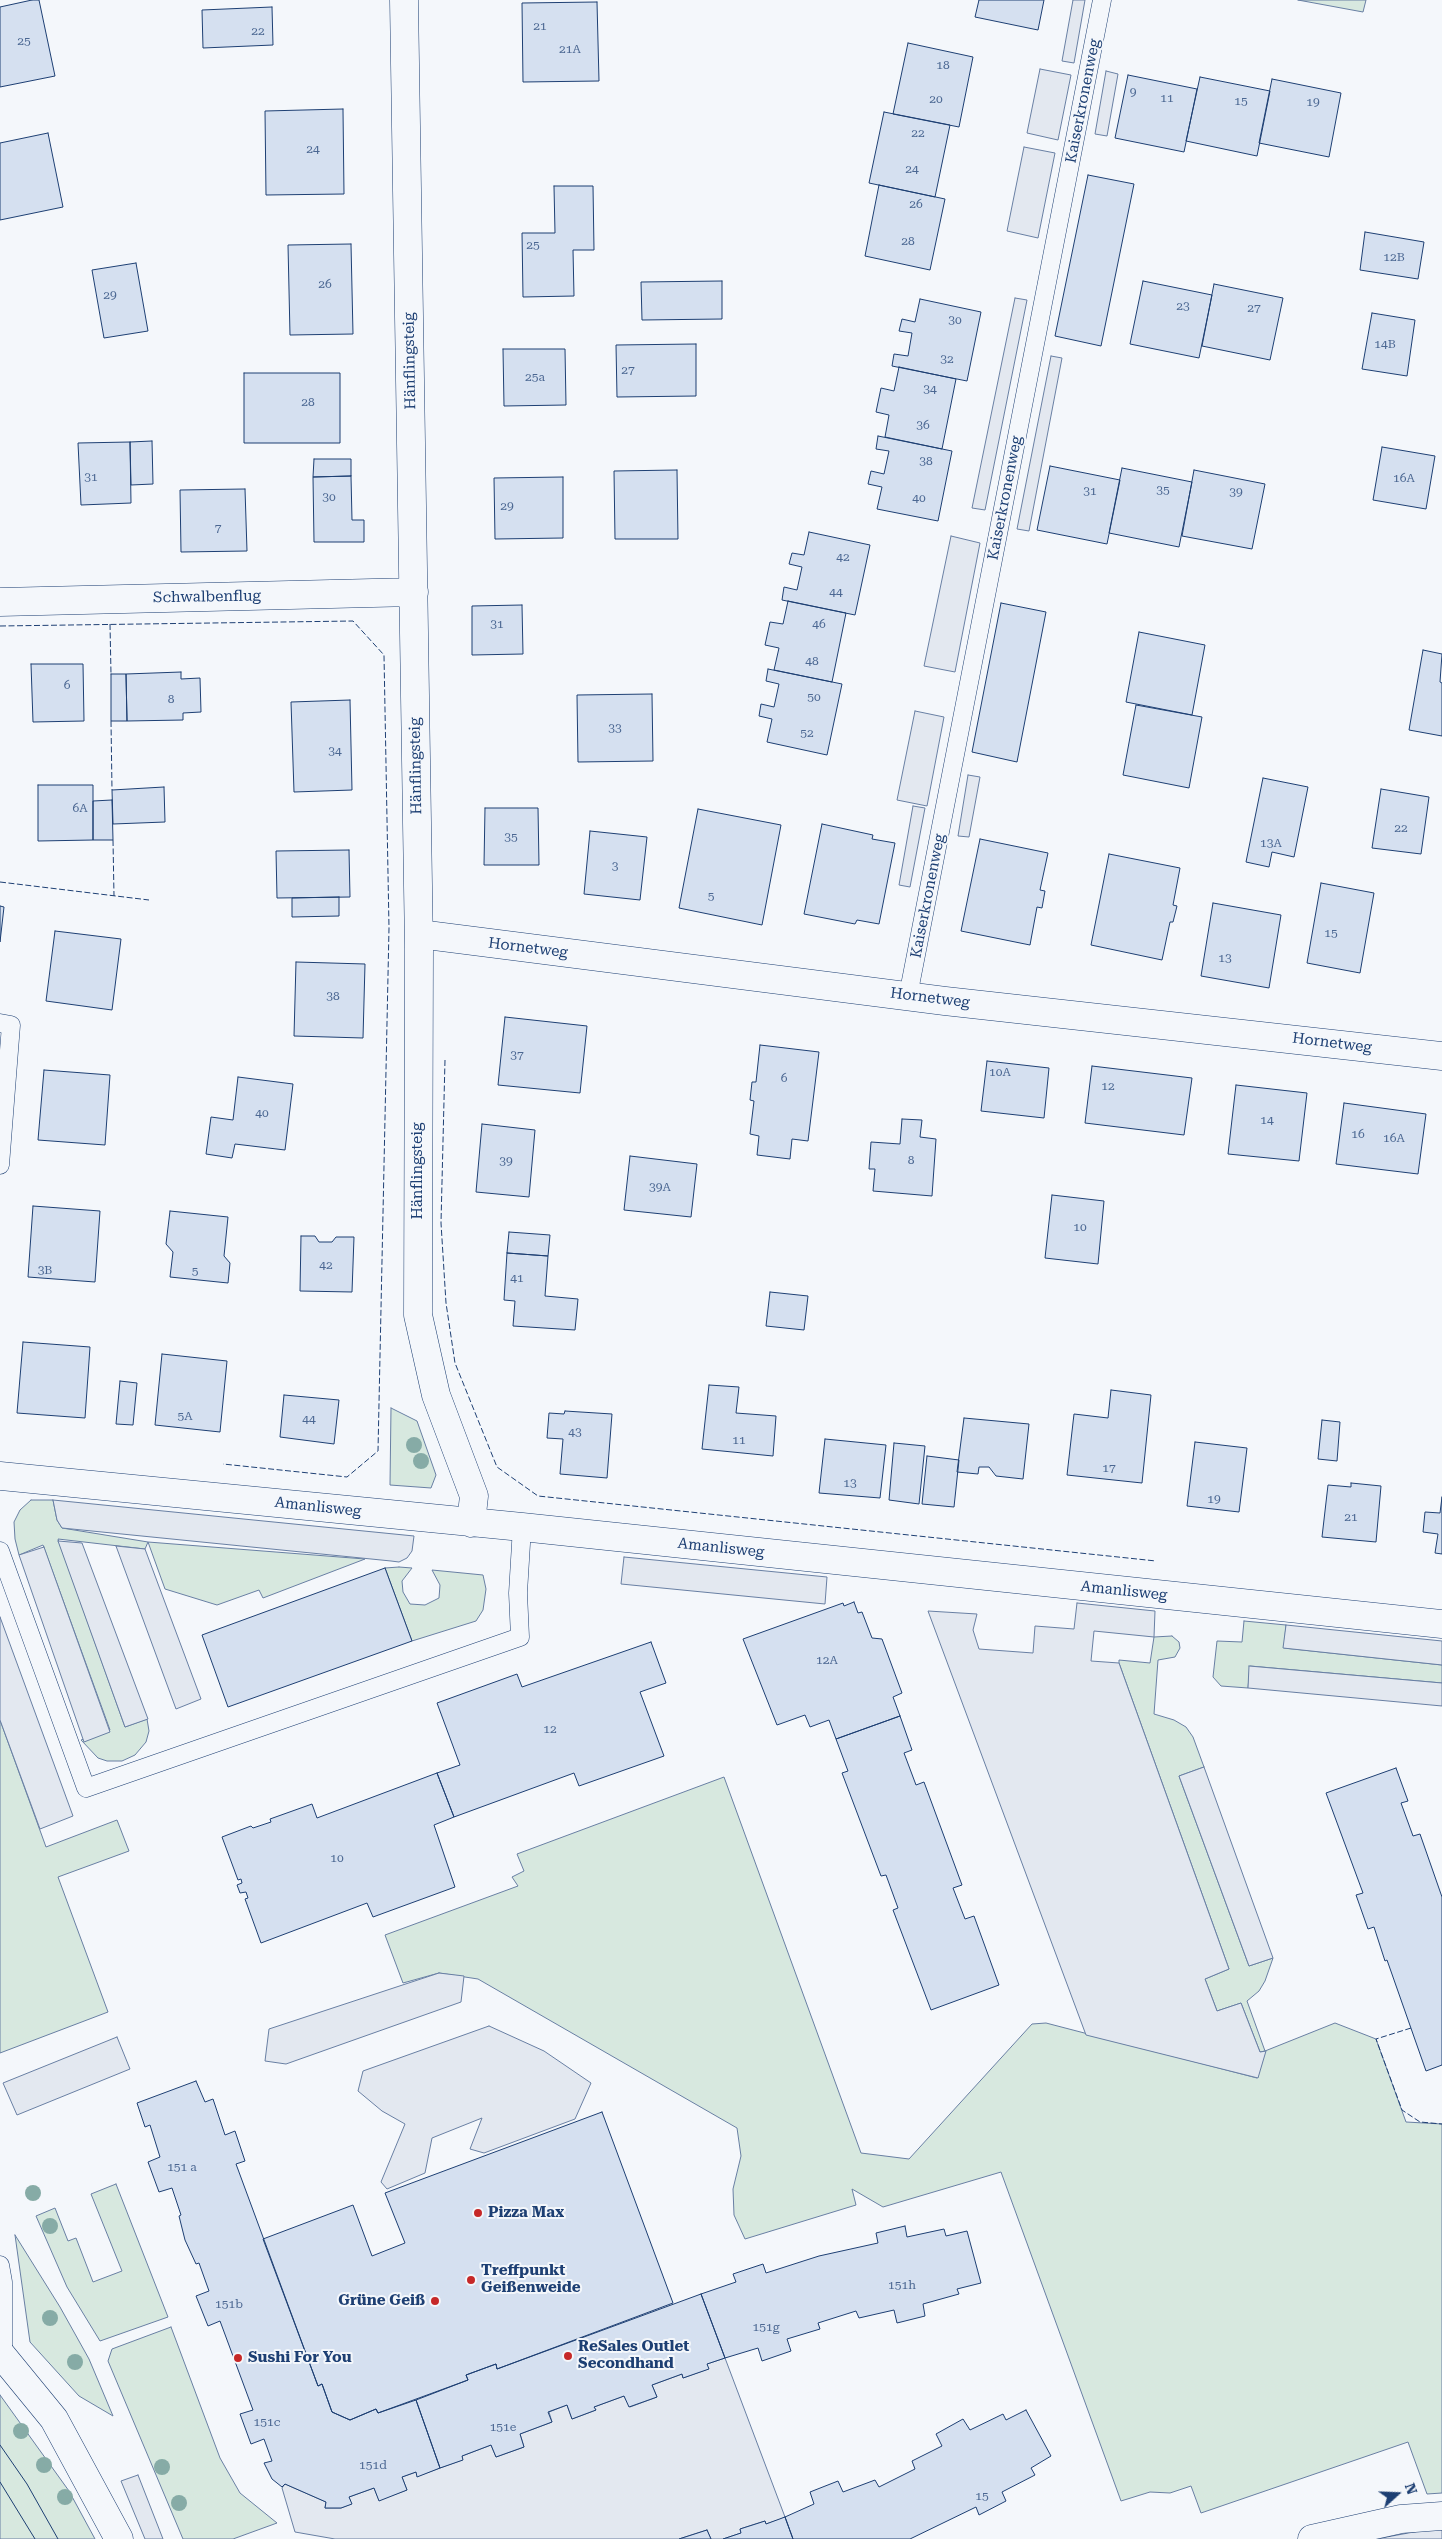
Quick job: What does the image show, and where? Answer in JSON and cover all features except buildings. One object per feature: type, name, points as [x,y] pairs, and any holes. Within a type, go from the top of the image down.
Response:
[{"type":"street","name":"Hänflingsteig","points":[[404,0],[419,934],[418,1315],[436,1395],[474,1496],[471,1523]]},
{"type":"street","name":"Schwalbenflug","points":[[0,602],[414,592]]},
{"type":"street","name":"Hornetweg","points":[[419,934],[908,996],[1442,1056]]},
{"type":"street","name":"Amanlisweg","points":[[0,1476],[522,1527],[1442,1624]]},
{"type":"street","points":[[2,2354],[54,2419],[119,2539]]},
{"type":"street","points":[[1312,2539],[1401,2519],[1442,2516]]},
{"type":"lane","name":"Kaiserkronenweg","points":[[908,996],[1102,0]]},
{"type":"lane","points":[[0,1023],[11,1025],[0,1165]]},
{"type":"lane","points":[[0,1551],[86,1788],[520,1638],[518,1593],[522,1527]]},
{"type":"lane","points":[[0,2265],[3,2282],[2,2354]]},
{"type":"shaded area","points":[[1073,0],[1085,0],[1074,63],[1062,61]]},
{"type":"shaded area","points":[[1298,0],[1366,0],[1363,12]]},
{"type":"shaded area","points":[[1040,69],[1071,75],[1058,140],[1027,133]]},
{"type":"shaded area","points":[[1106,71],[1118,74],[1107,136],[1095,134]]},
{"type":"shaded area","points":[[1024,147],[1055,153],[1038,238],[1007,231]]},
{"type":"shaded area","points":[[1015,298],[1027,300],[985,510],[972,508]]},
{"type":"shaded area","points":[[1051,356],[1062,358],[1029,531],[1017,529]]},
{"type":"shaded area","points":[[951,536],[980,543],[955,672],[924,666]]},
{"type":"shaded area","points":[[915,711],[944,717],[927,806],[897,800]]},
{"type":"shaded area","points":[[968,775],[980,777],[969,837],[958,836]]},
{"type":"shaded area","points":[[913,806],[925,808],[910,887],[899,885]]},
{"type":"shaded area","points":[[391,1408],[417,1421],[436,1475],[431,1488],[390,1485]]},
{"type":"shaded area","points":[[31,1500],[53,1500],[57,1520],[62,1528],[148,1542],[145,1549],[58,1539],[125,1727],[147,1719],[149,1731],[146,1742],[135,1755],[122,1761],[107,1761],[98,1758],[81,1740],[110,1730],[43,1545],[19,1555],[15,1539],[14,1522],[20,1510]]},
{"type":"shaded area","points":[[53,1500],[414,1536],[412,1551],[407,1558],[399,1562],[62,1528],[57,1520]]},
{"type":"shaded area","points":[[58,1541],[82,1543],[148,1719],[125,1727]]},
{"type":"shaded area","points":[[148,1542],[365,1559],[263,1598],[259,1590],[217,1605],[165,1589]]},
{"type":"shaded area","points":[[116,1546],[145,1549],[201,1699],[176,1709]]},
{"type":"shaded area","points":[[44,1547],[110,1732],[84,1742],[19,1555]]},
{"type":"shaded area","points":[[624,1557],[827,1577],[825,1604],[621,1584]]},
{"type":"shaded area","points":[[385,1568],[412,1568],[402,1581],[403,1592],[410,1604],[425,1605],[439,1598],[440,1585],[432,1570],[483,1575],[486,1589],[483,1610],[476,1621],[412,1641]]},
{"type":"shaded area","points":[[1077,1603],[1155,1611],[1154,1637],[1094,1631],[1091,1661],[1119,1663],[1229,1969],[1205,1979],[1217,2011],[1241,2003],[1260,2052],[1266,2051],[1258,2078],[1086,2035],[928,1611],[977,1614],[973,1630],[979,1649],[1033,1653],[1035,1626],[1074,1629]]},
{"type":"shaded area","points":[[0,1617],[73,1816],[40,1829],[0,1720]]},
{"type":"shaded area","points":[[1244,1621],[1286,1625],[1284,1648],[1442,1665],[1442,1683],[1250,1666],[1248,1688],[1221,1686],[1213,1677],[1217,1641],[1242,1642]]},
{"type":"shaded area","points":[[1286,1625],[1442,1641],[1442,1665],[1283,1648]]},
{"type":"shaded area","points":[[1172,1636],[1179,1642],[1180,1648],[1175,1657],[1158,1660],[1154,1714],[1174,1720],[1186,1727],[1193,1737],[1204,1767],[1179,1776],[1249,1966],[1273,1958],[1265,1981],[1259,1991],[1247,2001],[1265,2051],[1260,2052],[1241,2003],[1217,2011],[1205,1979],[1229,1969],[1119,1663],[1119,1660],[1150,1663],[1154,1637]]},
{"type":"shaded area","points":[[1249,1666],[1442,1683],[1442,1706],[1248,1688]]},
{"type":"shaded area","points":[[0,1720],[46,1847],[117,1820],[129,1851],[58,1877],[108,2012],[0,2053]]},
{"type":"shaded area","points":[[1204,1767],[1273,1958],[1249,1966],[1179,1776]]},
{"type":"shaded area","points":[[724,1777],[861,2153],[909,2159],[1032,2024],[1046,2023],[1257,2078],[1265,2051],[1335,2023],[1376,2039],[1406,2122],[1442,2124],[1442,2493],[1427,2494],[1408,2442],[1201,2513],[1191,2486],[1170,2493],[1150,2492],[1121,2501],[1001,2172],[883,2207],[852,2189],[856,2205],[745,2239],[734,2215],[733,2189],[741,2156],[737,2128],[478,1979],[439,1973],[403,1983],[385,1935],[518,1886],[512,1877],[524,1871],[517,1854]]},
{"type":"shaded area","points":[[439,1973],[464,1976],[461,2002],[286,2064],[265,2061],[269,2029]]},
{"type":"shaded area","points":[[489,2026],[544,2051],[591,2083],[575,2119],[484,2153],[470,2149],[482,2118],[432,2138],[425,2173],[387,2189],[381,2182],[405,2124],[382,2111],[358,2091],[363,2071]]},
{"type":"shaded area","points":[[117,2037],[130,2069],[17,2115],[3,2083]]},
{"type":"shaded area","points":[[116,2184],[168,2317],[100,2341],[67,2287],[36,2216],[55,2208],[68,2241],[76,2238],[93,2282],[122,2271],[91,2194]]},
{"type":"shaded area","points":[[15,2235],[60,2307],[89,2359],[113,2416],[79,2396],[30,2342]]},
{"type":"shaded area","points":[[171,2327],[220,2458],[240,2493],[277,2523],[233,2539],[183,2539],[108,2361],[112,2349]]},
{"type":"shaded area","points":[[725,2358],[785,2517],[781,2519],[766,2524],[765,2521],[740,2529],[741,2533],[723,2539],[711,2539],[707,2530],[679,2539],[335,2539],[295,2532],[282,2488],[285,2484],[326,2502],[325,2508],[341,2508],[351,2504],[349,2497],[374,2488],[379,2500],[407,2490],[402,2477],[416,2472],[418,2476],[462,2460],[462,2456],[491,2445],[496,2457],[524,2447],[520,2434],[552,2422],[549,2412],[567,2405],[572,2419],[596,2410],[594,2407],[624,2396],[630,2407],[657,2397],[652,2385],[682,2374],[683,2378],[708,2369],[707,2364]]},
{"type":"shaded area","points":[[0,2395],[69,2491],[95,2539],[0,2539]]},
{"type":"shaded area","points":[[138,2475],[163,2539],[145,2539],[121,2481]]},
{"type":"shaded area","points":[[1430,2529],[1442,2529],[1442,2539],[1376,2539]]},
{"type":"tram line","points":[[0,2445],[27,2484],[58,2539]]},
{"type":"tram line","points":[[0,2482],[35,2539]]},
{"type":"fence","points":[[0,626],[353,621],[384,655],[389,928],[378,1451],[347,1477],[223,1464]]},
{"type":"fence","points":[[110,624],[111,674]]},
{"type":"fence","points":[[111,721],[112,790]]},
{"type":"fence","points":[[113,840],[114,896]]},
{"type":"fence","points":[[0,882],[149,900]]},
{"type":"fence","points":[[445,1060],[441,1223],[446,1303],[455,1363],[497,1467],[538,1496],[1156,1561]]},
{"type":"fence","points":[[1411,2028],[1376,2039],[1402,2110],[1420,2122],[1442,2124]]},
{"type":"place","name":"Pizza Max","points":[[478,2213]]},
{"type":"place","name":"Treffpunkt Geißenweide","points":[[471,2280]]},
{"type":"place","name":"Grüne Geiß","points":[[435,2301]]},
{"type":"place","name":"ReSales Outlet Secondhand","points":[[568,2356]]},
{"type":"place","name":"Sushi For You","points":[[238,2358]]}]
